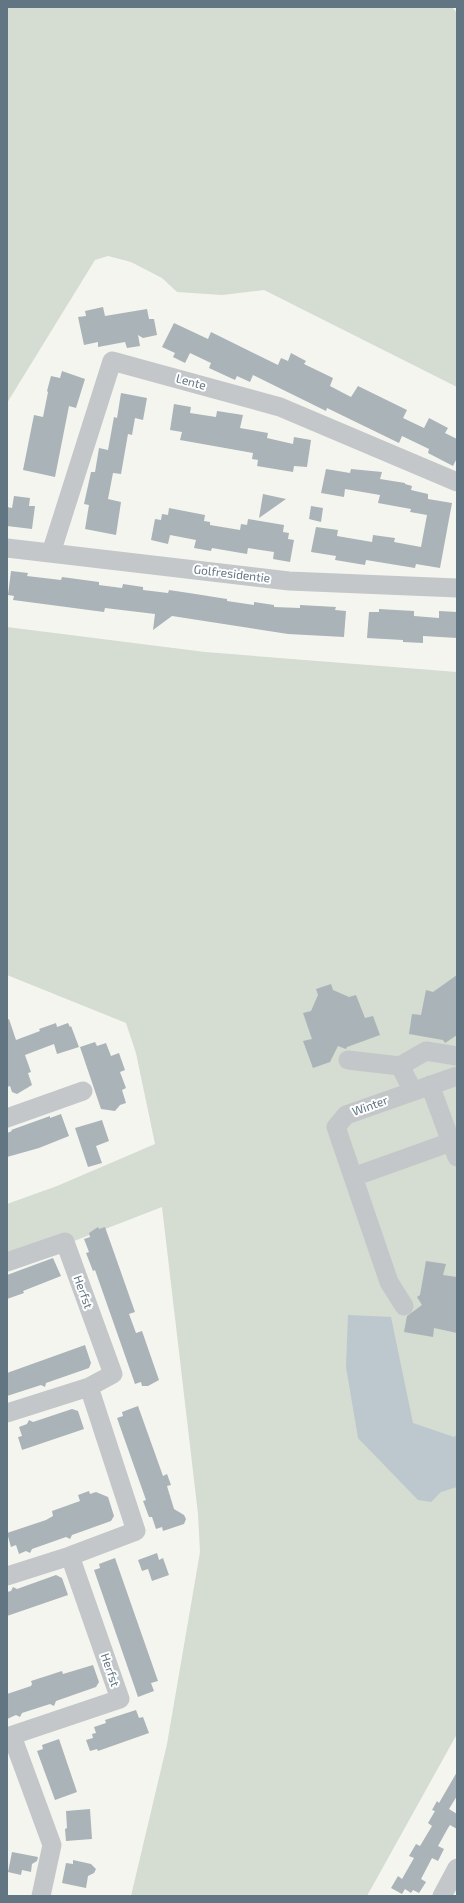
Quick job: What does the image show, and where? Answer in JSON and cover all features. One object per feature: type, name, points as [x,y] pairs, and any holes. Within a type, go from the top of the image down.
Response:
[{"type":"street","name":"Lente","points":[[51,553],[112,361],[280,407],[457,482]]},
{"type":"street","name":"Golfresidentie","points":[[7,548],[289,581],[457,588]]},
{"type":"street","points":[[348,1060],[400,1066],[426,1051],[457,1056]]},
{"type":"street","points":[[353,1177],[454,1150],[422,1088],[400,1066]]},
{"type":"street","name":"Winter","points":[[404,1306],[389,1282],[336,1127],[346,1115],[457,1076]]},
{"type":"street","points":[[7,1118],[83,1091]]},
{"type":"street","name":"Herfst","points":[[7,1262],[65,1242],[113,1374],[89,1387],[7,1413]]},
{"type":"street","points":[[7,1576],[70,1556],[136,1531],[89,1387]]},
{"type":"street","name":"Herfst","points":[[42,1896],[52,1845],[9,1737],[120,1699],[70,1556]]},
{"type":"street","points":[[442,1896],[457,1868]]},
{"type":"shaded area","points":[[7,7],[452,7],[457,13],[457,387],[264,290],[222,295],[177,292],[162,278],[131,262],[108,256],[95,260],[7,403]]},
{"type":"shaded area","points":[[7,627],[205,652],[457,672],[457,1734],[367,1896],[131,1896],[167,1744],[200,1552],[198,1514],[162,1207],[7,1267],[7,1204],[57,1186],[155,1144],[136,1053],[126,1023],[7,975]]},
{"type":"shaded area","points":[[348,1315],[391,1317],[413,1423],[454,1437],[457,1435],[457,1487],[441,1492],[431,1502],[418,1500],[358,1438],[346,1367]]},
{"type":"building","points":[[103,307],[105,316],[147,309],[149,319],[154,319],[157,335],[143,338],[138,335],[140,346],[127,348],[125,342],[98,347],[98,342],[84,345],[78,317],[86,316],[85,311]]},
{"type":"building","points":[[174,323],[208,339],[211,332],[278,365],[281,358],[288,361],[291,353],[306,361],[304,364],[333,378],[330,386],[351,397],[358,386],[407,410],[403,418],[424,428],[429,418],[448,428],[445,433],[457,439],[457,458],[453,466],[428,453],[429,449],[402,436],[399,443],[327,408],[326,411],[253,375],[250,382],[237,376],[235,380],[209,368],[211,363],[190,353],[185,363],[173,357],[175,353],[162,347]]},
{"type":"building","points":[[62,371],[85,379],[76,408],[69,406],[55,477],[23,470],[34,415],[43,417],[51,376],[60,378]]},
{"type":"building","points":[[121,393],[147,398],[143,420],[135,418],[132,435],[128,434],[121,474],[113,473],[108,499],[121,502],[116,535],[85,529],[89,505],[84,504],[91,472],[95,472],[99,448],[108,450],[114,417],[117,418]]},
{"type":"building","points":[[174,404],[191,407],[190,413],[216,417],[217,411],[243,415],[240,428],[268,433],[267,438],[293,444],[294,437],[311,440],[307,467],[294,466],[293,472],[257,466],[258,460],[252,459],[253,453],[180,440],[182,432],[170,430]]},
{"type":"building","points":[[326,469],[350,473],[351,469],[382,472],[380,479],[405,483],[412,486],[411,490],[428,494],[428,499],[452,503],[440,568],[416,564],[415,568],[366,560],[365,565],[335,560],[336,556],[311,552],[316,527],[338,530],[337,536],[372,542],[373,535],[395,538],[394,542],[421,547],[427,515],[410,512],[411,509],[378,503],[380,495],[345,489],[344,497],[321,493]]},
{"type":"building","points":[[263,494],[286,499],[259,518]]},
{"type":"building","points":[[14,496],[30,498],[29,506],[35,506],[32,529],[7,526],[7,507],[12,508]]},
{"type":"building","points":[[311,506],[323,508],[321,522],[309,519]]},
{"type":"building","points":[[169,508],[205,515],[204,521],[210,522],[210,525],[240,530],[241,524],[247,525],[248,519],[284,525],[283,532],[289,533],[288,539],[294,540],[290,562],[273,559],[274,552],[248,548],[247,554],[212,548],[211,551],[194,548],[196,540],[170,535],[168,544],[151,540],[155,519],[161,520],[162,514],[168,515]]},
{"type":"building","points":[[11,571],[28,573],[27,576],[61,580],[62,577],[99,582],[99,585],[122,588],[123,584],[143,587],[143,590],[168,593],[169,590],[227,599],[227,601],[254,605],[254,602],[274,605],[274,607],[300,608],[300,605],[336,607],[335,610],[346,611],[344,637],[288,634],[172,616],[153,630],[155,614],[105,608],[104,612],[13,600],[14,596],[8,595]]},
{"type":"building","points":[[379,609],[414,611],[414,616],[439,618],[439,611],[457,612],[457,638],[423,636],[423,643],[403,642],[403,640],[367,638],[369,612],[379,612]]},
{"type":"building","points":[[457,975],[457,1035],[445,1043],[443,1040],[409,1034],[412,1014],[421,1015],[426,990],[433,992]]},
{"type":"building","points":[[331,984],[333,990],[349,997],[356,995],[365,1018],[373,1016],[380,1035],[347,1047],[346,1049],[338,1046],[330,1062],[313,1068],[303,1041],[312,1039],[303,1013],[311,1011],[318,995],[316,989]]},
{"type":"building","points":[[9,1019],[16,1040],[56,1023],[57,1027],[68,1023],[70,1027],[71,1026],[79,1047],[57,1054],[54,1044],[25,1055],[31,1072],[28,1073],[32,1085],[17,1094],[12,1092],[10,1086],[7,1087],[7,1020]]},
{"type":"building","points":[[95,1042],[97,1046],[106,1043],[111,1056],[119,1053],[125,1070],[120,1072],[126,1088],[122,1090],[126,1103],[120,1105],[115,1111],[101,1109],[80,1047]]},
{"type":"building","points":[[61,1114],[69,1136],[39,1148],[7,1157],[7,1133],[12,1131],[11,1130],[50,1116],[50,1118]]},
{"type":"building","points":[[102,1120],[109,1141],[96,1146],[102,1163],[88,1167],[75,1128]]},
{"type":"building","points":[[98,1227],[99,1229],[105,1227],[135,1312],[129,1314],[136,1333],[142,1331],[159,1380],[148,1386],[142,1386],[141,1382],[135,1384],[95,1270],[93,1271],[86,1253],[89,1252],[84,1239],[90,1237],[89,1233]]},
{"type":"building","points":[[53,1258],[61,1276],[7,1299],[7,1275]]},
{"type":"building","points":[[426,1261],[446,1264],[443,1275],[457,1277],[457,1333],[434,1328],[433,1337],[404,1332],[407,1316],[422,1305],[417,1297],[420,1295]]},
{"type":"building","points":[[85,1345],[91,1363],[89,1368],[46,1383],[45,1387],[41,1385],[7,1396],[7,1373]]},
{"type":"building","points":[[138,1406],[163,1476],[167,1474],[171,1485],[167,1486],[174,1509],[184,1515],[186,1519],[184,1524],[163,1531],[162,1527],[156,1529],[152,1517],[149,1517],[143,1501],[146,1500],[117,1418],[123,1416],[122,1412]]},
{"type":"building","points":[[72,1409],[78,1411],[84,1429],[22,1450],[18,1437],[22,1436],[19,1427],[27,1424],[29,1420],[33,1422]]},
{"type":"building","points":[[89,1491],[90,1494],[96,1492],[108,1497],[114,1516],[111,1521],[72,1535],[70,1539],[66,1537],[32,1549],[30,1553],[26,1551],[19,1554],[16,1545],[11,1547],[7,1533],[46,1520],[53,1516],[52,1511],[80,1501],[78,1495]]},
{"type":"building","points":[[157,1553],[159,1560],[163,1558],[169,1575],[152,1581],[148,1569],[142,1571],[138,1560]]},
{"type":"building","points":[[115,1558],[158,1681],[151,1683],[154,1691],[138,1697],[94,1570],[100,1568],[99,1564]]},
{"type":"building","points":[[56,1575],[62,1578],[68,1595],[7,1616],[7,1592],[11,1591],[13,1587],[17,1589]]},
{"type":"building","points":[[93,1665],[99,1682],[96,1687],[56,1701],[54,1706],[50,1704],[22,1713],[20,1717],[16,1715],[7,1719],[7,1694],[31,1686],[31,1681],[62,1671],[63,1674]]},
{"type":"building","points":[[136,1710],[139,1718],[143,1717],[149,1733],[98,1751],[97,1749],[90,1751],[86,1740],[93,1738],[92,1734],[96,1733],[94,1727],[106,1723],[105,1720]]},
{"type":"building","points":[[59,1739],[77,1792],[55,1800],[37,1751],[43,1749],[42,1745]]},
{"type":"building","points":[[457,1772],[457,1796],[449,1809],[457,1814],[457,1829],[450,1825],[448,1828],[438,1846],[444,1849],[438,1861],[432,1858],[421,1879],[426,1882],[419,1893],[413,1890],[411,1893],[405,1889],[402,1894],[391,1888],[398,1876],[402,1879],[414,1858],[409,1856],[416,1844],[420,1846],[432,1826],[428,1823],[435,1811],[432,1810],[437,1801],[439,1803]]},
{"type":"building","points":[[90,1809],[92,1839],[66,1841],[66,1811]]},
{"type":"building","points":[[12,1852],[38,1857],[37,1861],[32,1864],[31,1872],[22,1870],[21,1875],[8,1872]]},
{"type":"building","points":[[73,1860],[91,1864],[96,1869],[94,1873],[88,1876],[86,1888],[62,1883],[66,1863],[73,1864]]}]
